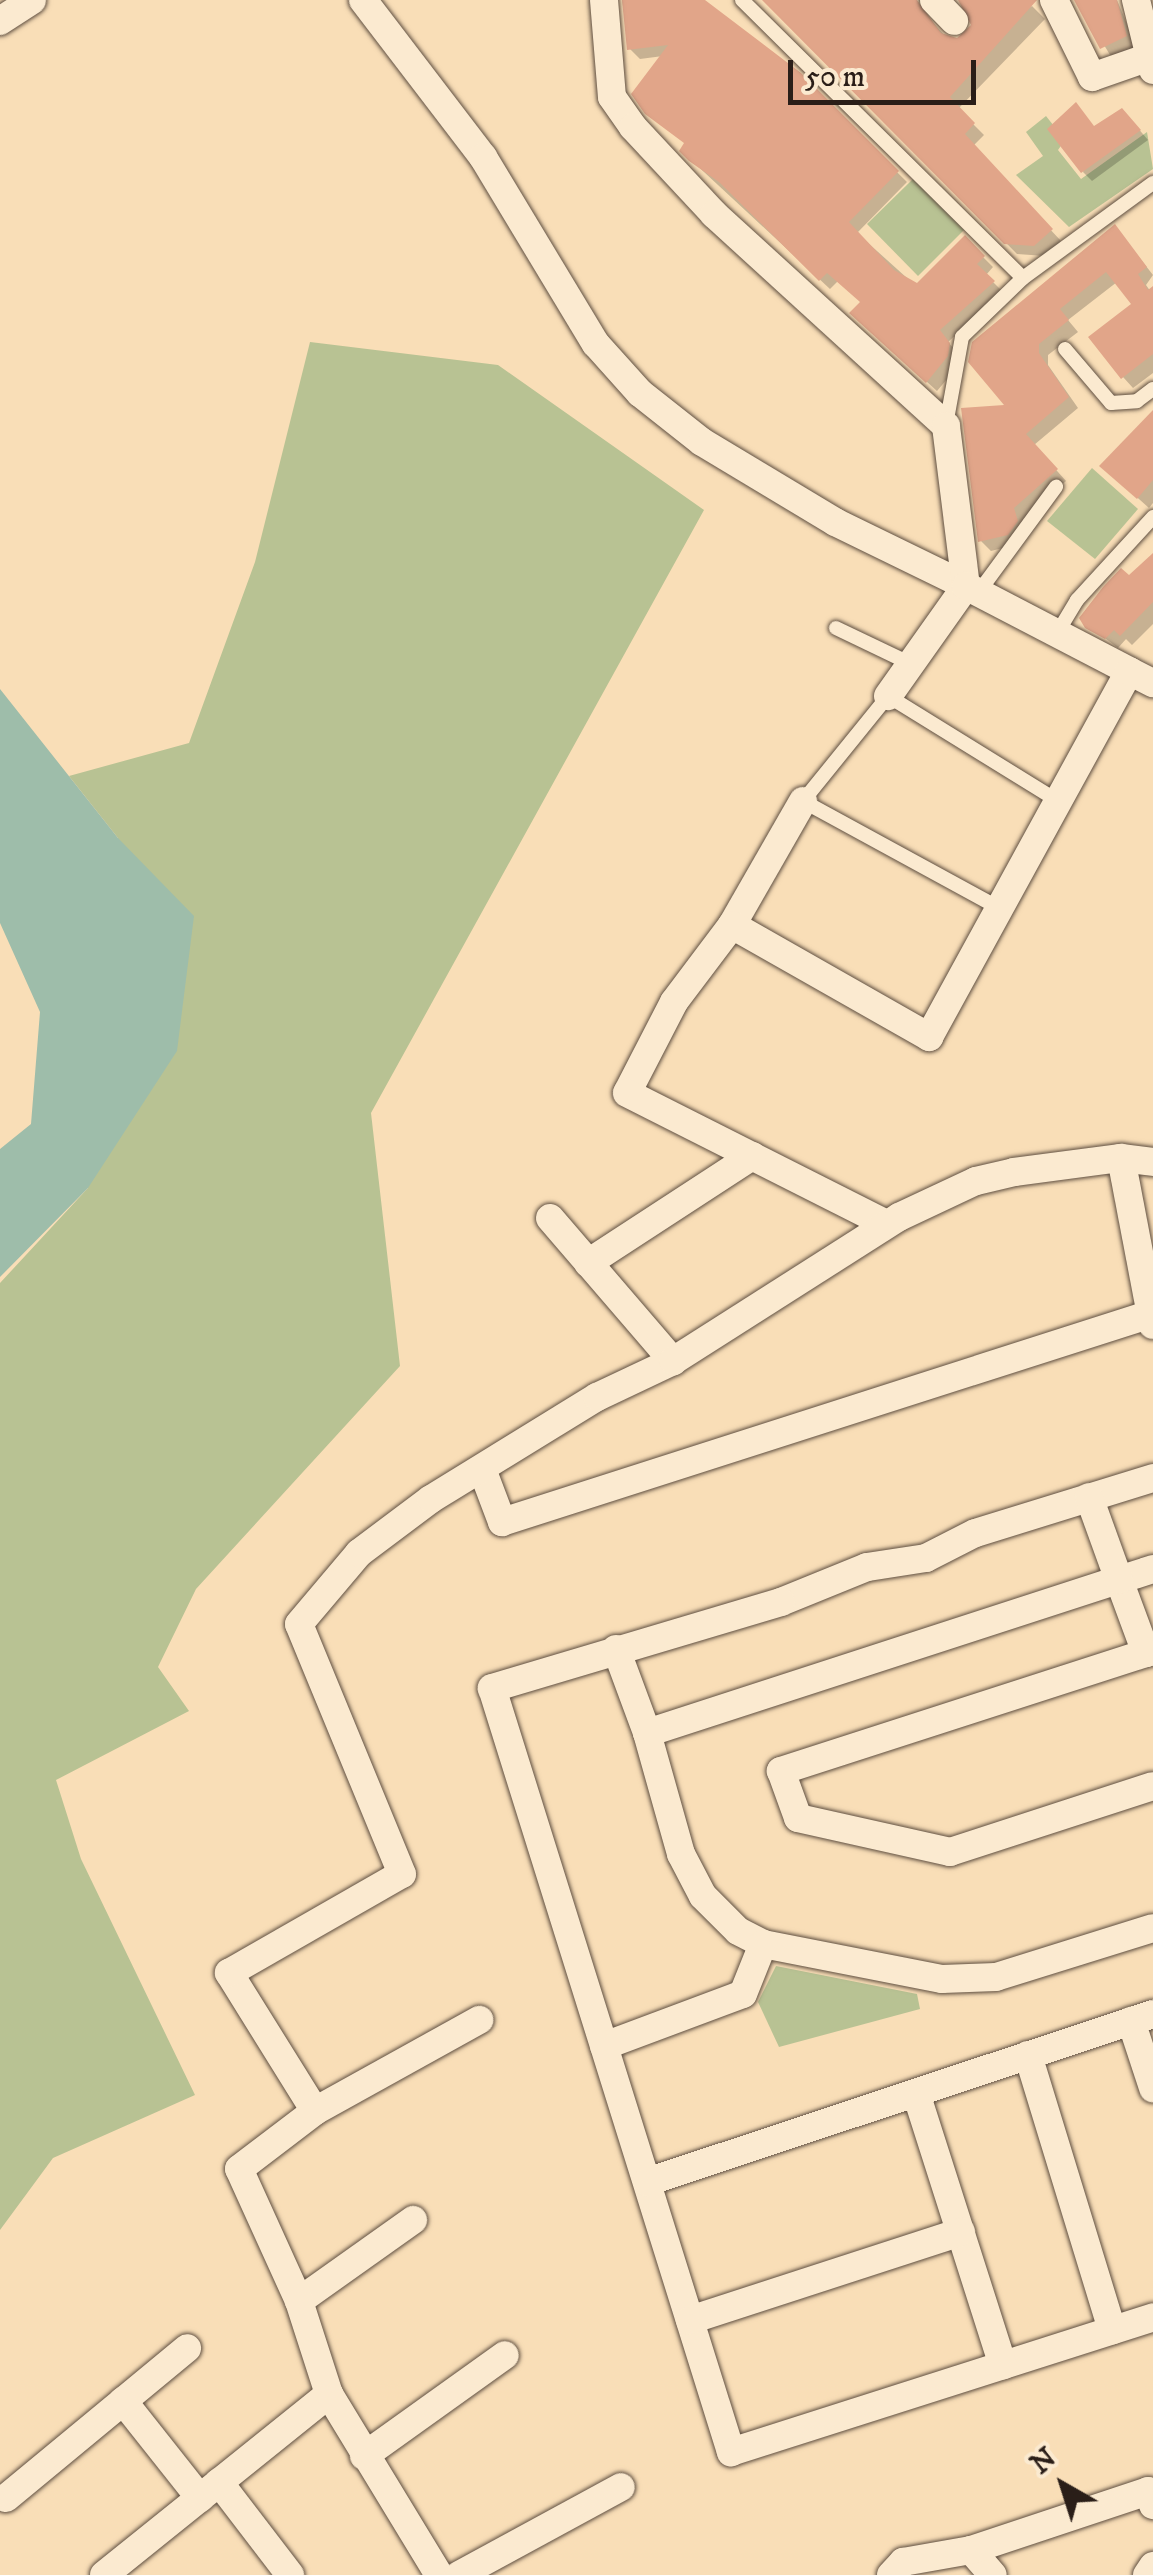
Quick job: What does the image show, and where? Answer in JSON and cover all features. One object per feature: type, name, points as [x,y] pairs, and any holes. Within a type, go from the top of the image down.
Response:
[{"type":"street","points":[[363,0],[483,156],[596,344],[640,393],[702,442],[835,522],[1141,677],[1058,801],[928,1037],[732,924]]},
{"type":"street","points":[[604,0],[612,98],[633,127],[714,214],[946,426],[972,589],[888,696]]},
{"type":"street","points":[[934,0],[954,21]]},
{"type":"street","points":[[1054,0],[1092,77],[1151,64],[1136,0]]},
{"type":"street","points":[[0,20],[29,1]]},
{"type":"street","points":[[803,801],[732,924],[674,1002],[627,1093],[886,1224]]},
{"type":"street","points":[[588,1263],[752,1156]]},
{"type":"street","points":[[482,1469],[502,1522],[1152,1320],[1121,1158]]},
{"type":"street","points":[[315,2111],[229,1973],[402,1874],[299,1624],[360,1553],[482,1469],[597,1398],[673,1361],[886,1224],[976,1181],[1121,1158],[1153,1162]]},
{"type":"street","points":[[550,1218],[673,1361]]},
{"type":"street","points":[[1153,1478],[974,1533],[926,1558],[867,1567],[781,1602],[492,1688],[732,2452],[1153,2317]]},
{"type":"street","points":[[1090,1498],[1150,1652],[781,1771],[798,1818],[950,1852],[1153,1786]]},
{"type":"street","points":[[646,1733],[1153,1568]]},
{"type":"street","points":[[616,1649],[646,1733],[681,1854],[704,1896],[738,1931],[764,1944],[942,1979],[996,1977],[1153,1928]]},
{"type":"street","points":[[604,2046],[743,1994],[764,1944]]},
{"type":"street","points":[[647,2182],[1142,2018],[1153,2088]]},
{"type":"street","points":[[439,2575],[329,2394],[299,2301],[239,2169],[315,2111],[479,2020]]},
{"type":"street","points":[[1028,2056],[1112,2330]]},
{"type":"street","points":[[916,2092],[1004,2365]]},
{"type":"street","points":[[299,2301],[413,2220]]},
{"type":"street","points":[[690,2320],[961,2232]]},
{"type":"street","points":[[6,2498],[187,2348]]},
{"type":"street","points":[[364,2456],[506,2355]]},
{"type":"street","points":[[104,2575],[329,2394]]},
{"type":"street","points":[[123,2402],[290,2575]]},
{"type":"street","points":[[459,2575],[621,2487]]},
{"type":"street","points":[[891,2575],[902,2562],[971,2550],[1148,2491],[1153,2505]]},
{"type":"street","points":[[971,2550],[994,2575]]},
{"type":"street","points":[[1147,2575],[1153,2566]]},
{"type":"lane","points":[[742,0],[1024,278]]},
{"type":"lane","points":[[946,426],[962,337],[1024,278],[1153,183]]},
{"type":"lane","points":[[1064,349],[1111,403],[1137,402],[1153,389]]},
{"type":"lane","points":[[972,589],[1056,487]]},
{"type":"lane","points":[[1056,636],[1077,600],[1153,517]]},
{"type":"lane","points":[[836,628],[911,664]]},
{"type":"lane","points":[[999,908],[803,801],[888,696],[1058,801]]},
{"type":"shaded area","points":[[1046,116],[1065,140],[1058,150],[1081,179],[1147,132],[1153,169],[1069,227],[1016,175],[1043,156],[1026,132]]},
{"type":"shaded area","points":[[913,179],[964,230],[918,276],[867,224]]},
{"type":"shaded area","points":[[310,342],[498,365],[704,510],[371,1113],[400,1366],[196,1589],[158,1667],[189,1711],[56,1780],[81,1859],[195,2095],[53,2158],[0,2230],[0,1283],[88,1188],[118,838],[69,776],[189,743],[255,562]]},
{"type":"shaded area","points":[[1092,468],[1138,509],[1095,559],[1047,521]]},
{"type":"shaded area","points":[[0,689],[118,838],[194,916],[177,1051],[88,1188],[0,1277],[0,1149],[31,1124],[40,1012],[0,923]]},
{"type":"shaded area","points":[[776,1966],[917,1994],[920,2009],[779,2047],[758,2002]]},
{"type":"building","points":[[622,0],[705,0],[801,73],[899,171],[849,222],[894,270],[917,283],[965,235],[985,256],[977,264],[995,281],[940,330],[950,343],[948,356],[926,383],[849,313],[860,302],[827,273],[819,281],[719,182],[679,151],[684,143],[645,114],[631,94],[668,45],[627,50]]},
{"type":"building","points":[[762,0],[917,0],[941,33],[957,38],[971,25],[958,0],[1037,0],[950,97],[975,123],[965,134],[1053,229],[1034,246],[1004,244]]},
{"type":"building","points":[[1074,0],[1117,0],[1127,36],[1100,49]]},
{"type":"building","points":[[1076,102],[1094,126],[1122,108],[1141,130],[1081,173],[1047,129]]},
{"type":"building","points":[[1115,224],[1147,267],[1138,274],[1148,290],[1153,286],[1153,354],[1121,379],[1088,337],[1131,304],[1106,272],[1060,309],[1069,320],[1039,344],[1039,353],[1069,397],[1026,434],[1058,469],[1014,508],[1018,521],[1008,535],[978,542],[961,408],[1004,405],[968,362],[972,342]]},
{"type":"building","points":[[1153,410],[1153,480],[1137,499],[1099,466]]},
{"type":"building","points":[[1153,553],[1153,602],[1120,636],[1114,630],[1105,639],[1085,628],[1079,618],[1103,587],[1121,568],[1129,575]]}]
